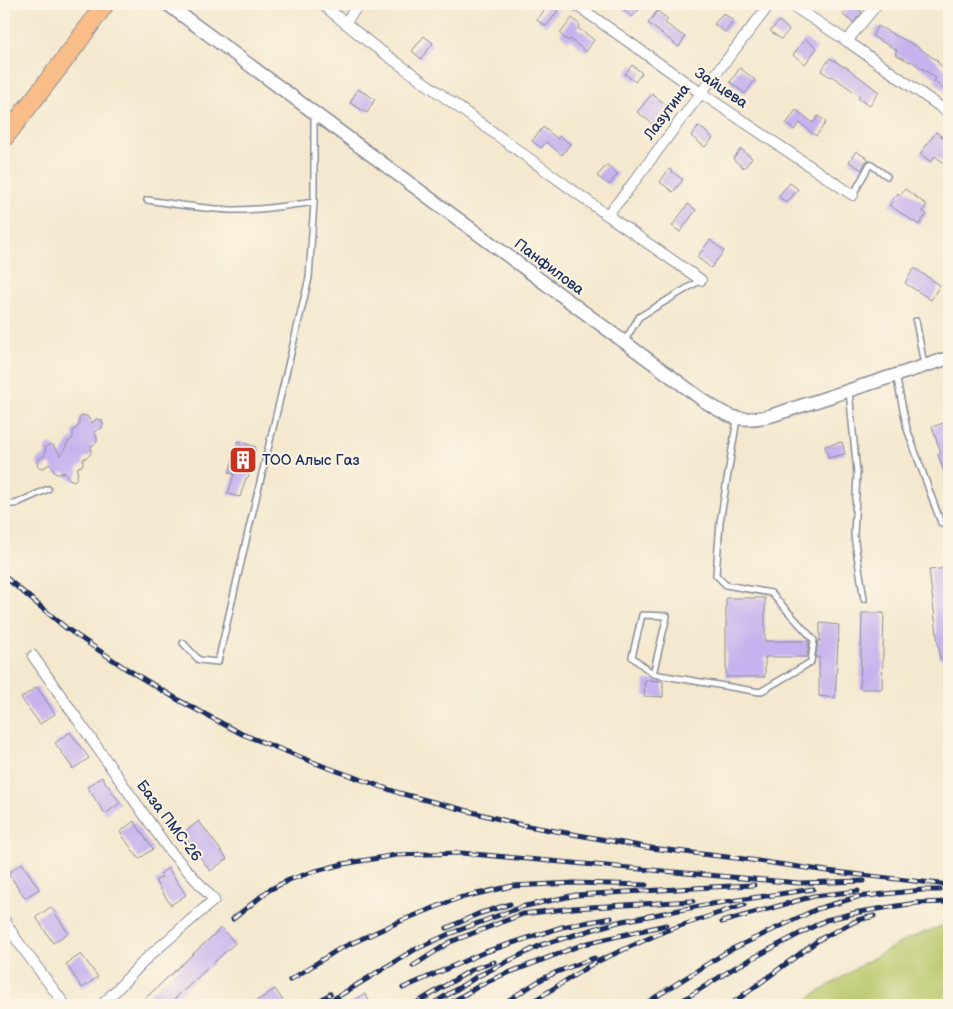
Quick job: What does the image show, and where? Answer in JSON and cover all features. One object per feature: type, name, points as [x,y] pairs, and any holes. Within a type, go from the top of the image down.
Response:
[{"type":"highway","points":[[4,138],[105,4]]},
{"type":"street","name":"Панфилова","points":[[167,4],[624,343],[714,407],[737,418],[770,416],[949,358]]},
{"type":"street","points":[[322,4],[386,55],[607,215],[701,280]]},
{"type":"street","points":[[345,23],[359,4]]},
{"type":"street","name":"Зайцева","points":[[575,4],[701,93],[853,195]]},
{"type":"street","name":"Лазутина","points":[[607,215],[770,4]]},
{"type":"street","points":[[790,4],[847,41],[949,113]]},
{"type":"street","points":[[847,41],[876,4]]},
{"type":"street","name":"База ПМС-26","points":[[33,656],[169,850],[214,900],[148,957],[102,1005]]},
{"type":"street","points":[[4,920],[65,1005]]},
{"type":"lane","points":[[183,643],[199,660],[218,662],[309,278],[314,202],[314,112]]},
{"type":"lane","points":[[853,195],[870,164],[887,176]]},
{"type":"lane","points":[[147,200],[236,210],[261,209],[314,202]]},
{"type":"lane","points":[[624,343],[639,317],[701,280]]},
{"type":"lane","points":[[916,321],[924,366]]},
{"type":"lane","points":[[896,375],[907,430],[941,523]]},
{"type":"lane","points":[[849,390],[856,473],[854,536],[864,599]]},
{"type":"lane","points":[[653,674],[667,616],[642,615],[632,657],[653,674],[760,692],[811,662],[814,640],[771,593],[726,586],[716,575],[720,522],[737,418]]},
{"type":"lane","points":[[4,504],[15,504],[48,489]]},
{"type":"green space","points":[[949,923],[949,1005],[798,1005],[866,962],[907,939]]},
{"type":"building","points":[[549,4],[558,11],[546,26],[537,20]]},
{"type":"building","points":[[616,4],[644,4],[632,17]]},
{"type":"building","points":[[851,4],[862,12],[853,23],[843,15]]},
{"type":"building","points":[[657,11],[668,19],[665,23],[685,37],[679,47],[648,23]]},
{"type":"building","points":[[723,13],[734,21],[725,32],[714,24]]},
{"type":"building","points":[[572,18],[580,25],[578,28],[594,40],[586,52],[570,39],[568,41],[560,34]]},
{"type":"building","points":[[779,21],[789,30],[781,39],[770,31]]},
{"type":"building","points":[[878,26],[916,46],[938,61],[949,73],[949,94],[934,81],[936,78],[911,61],[895,54],[897,50],[872,36]]},
{"type":"building","points":[[424,36],[433,43],[421,59],[412,51]]},
{"type":"building","points":[[805,39],[817,48],[805,64],[793,55]]},
{"type":"building","points":[[830,58],[845,66],[879,92],[869,106],[858,98],[860,96],[832,76],[821,71]]},
{"type":"building","points":[[632,65],[642,73],[635,82],[625,74]]},
{"type":"building","points":[[740,68],[755,80],[745,94],[730,82]]},
{"type":"building","points":[[358,89],[375,99],[367,113],[350,103]]},
{"type":"building","points":[[652,94],[668,106],[653,124],[637,112]]},
{"type":"building","points":[[796,110],[813,123],[818,116],[826,122],[816,136],[800,123],[794,130],[786,124]]},
{"type":"building","points":[[699,126],[713,138],[705,147],[691,136]]},
{"type":"building","points":[[543,127],[558,139],[560,136],[570,144],[562,155],[546,142],[541,148],[532,141]]},
{"type":"building","points":[[936,132],[949,142],[949,167],[935,156],[931,162],[920,154]]},
{"type":"building","points":[[741,149],[752,158],[744,168],[733,159]]},
{"type":"building","points":[[856,151],[870,160],[866,161],[862,170],[849,162]]},
{"type":"building","points":[[607,165],[618,174],[609,185],[597,176]]},
{"type":"building","points":[[669,169],[683,180],[673,192],[660,182]]},
{"type":"building","points":[[790,183],[798,189],[787,203],[778,196]]},
{"type":"building","points":[[905,189],[927,205],[923,211],[927,214],[919,225],[889,205],[898,193],[900,195]]},
{"type":"building","points":[[688,204],[696,210],[680,232],[672,226]]},
{"type":"building","points":[[710,240],[724,251],[711,268],[697,257]]},
{"type":"building","points":[[914,268],[940,285],[931,300],[905,283]]},
{"type":"building","points":[[82,415],[87,416],[92,423],[96,419],[102,420],[103,425],[102,428],[94,432],[97,441],[91,446],[89,456],[83,459],[82,466],[78,467],[76,479],[74,481],[69,479],[64,472],[60,474],[55,473],[50,464],[43,468],[38,467],[37,462],[45,455],[45,448],[48,445],[53,445],[61,456],[68,442],[73,438],[73,431],[79,425],[79,419]]},
{"type":"building","points":[[949,421],[948,482],[938,455],[941,453],[932,427]]},
{"type":"building","name":"ТОО Алыс Газ","points":[[238,441],[256,447],[248,478],[246,478],[240,497],[228,494],[234,474],[229,473]]},
{"type":"building","points":[[842,442],[845,454],[828,458],[825,446]]},
{"type":"building","points":[[949,568],[949,658],[940,659],[929,570]]},
{"type":"building","points":[[726,598],[765,598],[765,641],[809,641],[807,657],[765,657],[765,677],[726,677]]},
{"type":"building","points":[[862,613],[884,613],[882,689],[860,689]]},
{"type":"building","points":[[820,623],[839,625],[835,698],[819,696],[819,657],[816,657],[818,641],[820,641]]},
{"type":"building","points":[[645,680],[663,681],[663,697],[644,696]]},
{"type":"building","points":[[37,687],[55,714],[40,724],[21,698]]},
{"type":"building","points":[[70,732],[89,758],[73,769],[55,743]]},
{"type":"building","points":[[102,777],[120,803],[105,814],[87,787]]},
{"type":"building","points":[[134,821],[153,849],[139,859],[120,832]]},
{"type":"building","points":[[199,821],[227,859],[210,871],[183,833]]},
{"type":"building","points":[[22,863],[39,889],[25,898],[8,873]]},
{"type":"building","points":[[168,868],[186,895],[171,905],[155,881],[162,877],[160,874]]},
{"type":"building","points":[[51,907],[68,933],[53,943],[36,917]]},
{"type":"building","points":[[221,928],[235,943],[168,1005],[138,1005]]},
{"type":"building","points":[[81,954],[98,977],[82,988],[66,964]]},
{"type":"building","points":[[275,989],[286,1005],[250,1005]]},
{"type":"building","points":[[365,994],[372,1005],[347,1005]]},
{"type":"railway","points":[[4,576],[66,628],[125,668],[182,702],[242,734],[399,793],[522,825],[651,848],[949,885]]},
{"type":"railway","points":[[233,919],[269,890],[289,880],[343,864],[396,855],[461,853],[799,883],[864,881]]},
{"type":"railway","points":[[290,980],[339,949],[403,920],[459,898],[512,886],[574,883],[646,885]]},
{"type":"railway","points":[[324,1005],[414,950],[449,934],[521,907],[576,895],[754,885]]},
{"type":"railway","points":[[431,1005],[478,976],[541,945],[618,922],[705,905],[813,889]]},
{"type":"railway","points":[[643,1005],[728,951],[817,909],[857,897],[922,890],[940,890]]},
{"type":"railway","points":[[722,922],[814,896],[858,891]]},
{"type":"railway","points":[[413,966],[450,942],[523,914],[573,908],[693,901]]},
{"type":"railway","points":[[910,905],[916,903],[949,902]]},
{"type":"railway","points":[[675,1005],[734,968],[826,920],[859,912],[916,903]]},
{"type":"railway","points":[[447,928],[478,914],[510,904]]},
{"type":"railway","points":[[527,1005],[594,963],[665,931],[744,905]]},
{"type":"railway","points":[[730,1005],[820,939],[858,920],[874,916]]},
{"type":"railway","points":[[403,988],[485,952],[562,927],[611,918]]},
{"type":"railway","points":[[447,1005],[500,976],[584,944],[666,925]]},
{"type":"railway","points":[[501,1005],[542,979],[594,958]]},
{"type":"railway","points":[[413,1005],[473,969],[494,962]]},
{"type":"railway","points":[[313,1005],[330,994]]},
{"type":"place","name":"ТОО Алыс Газ","points":[[243,460]]}]
